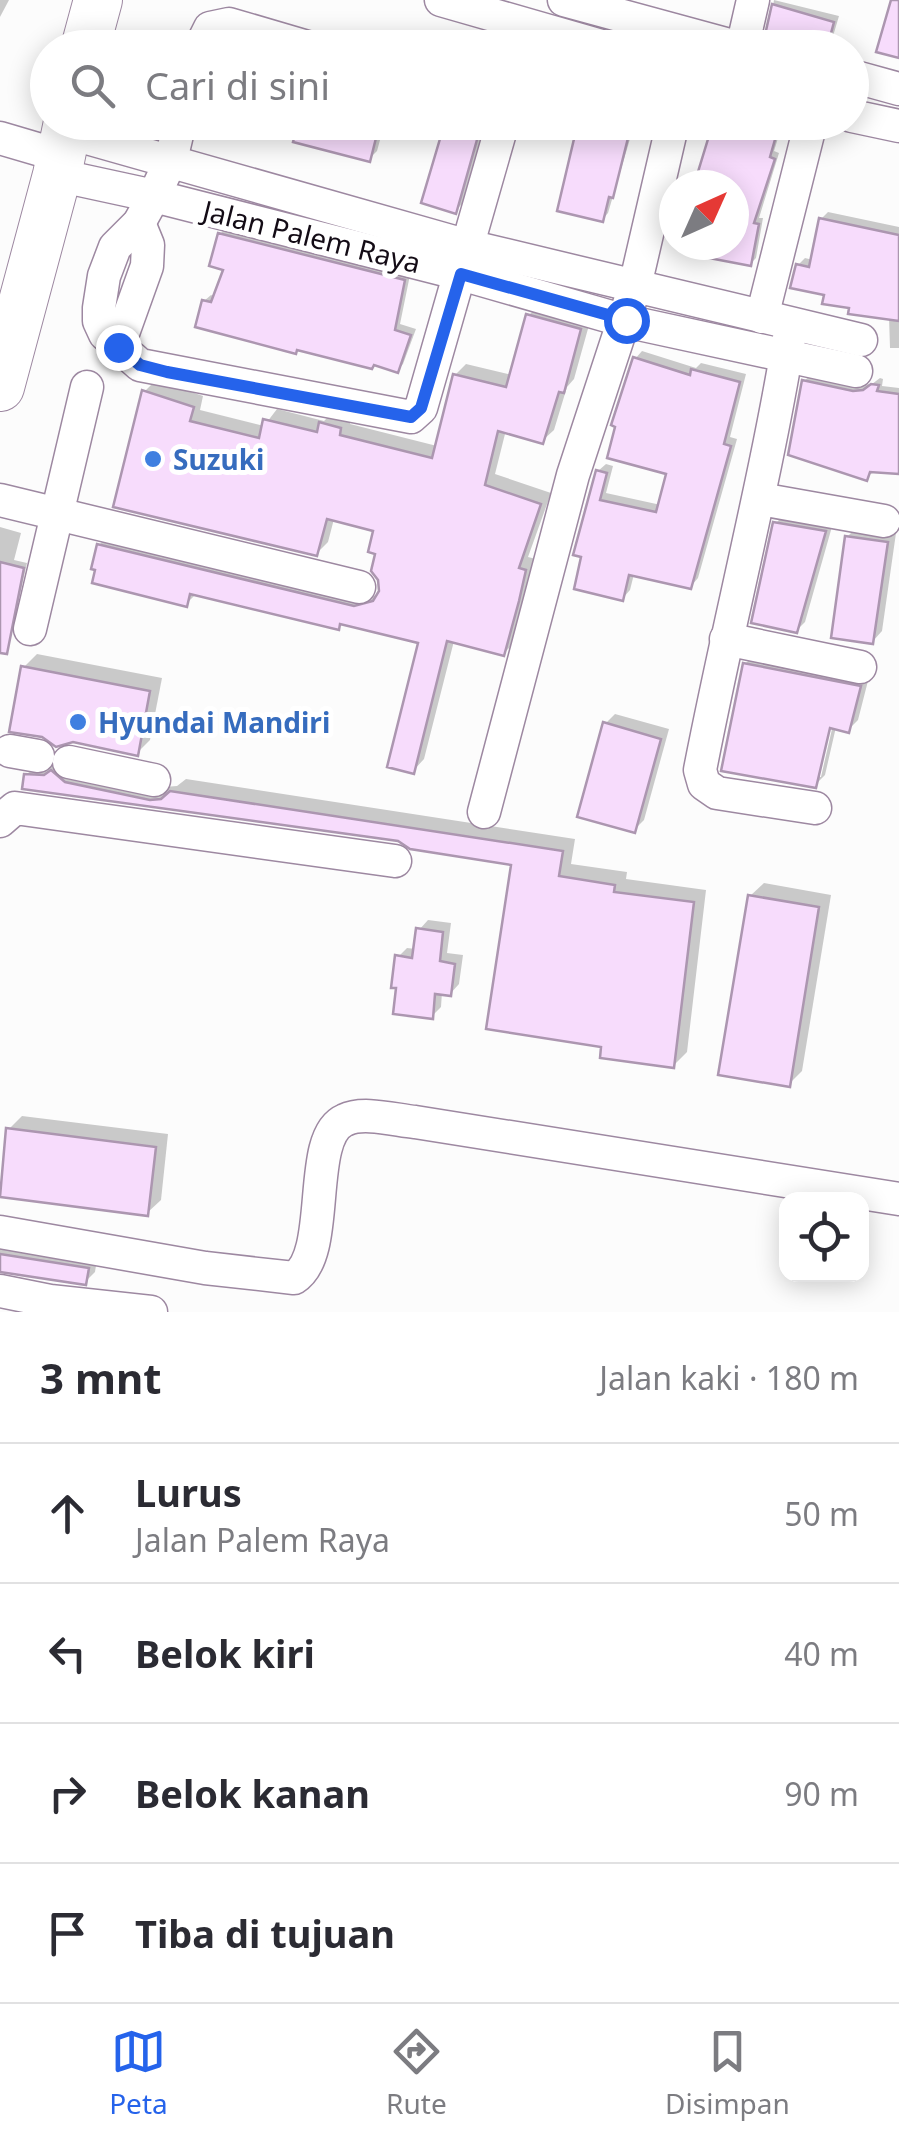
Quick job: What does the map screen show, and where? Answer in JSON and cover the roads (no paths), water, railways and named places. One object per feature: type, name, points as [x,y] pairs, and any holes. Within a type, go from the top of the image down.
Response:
[{"type":"highway","points":[[69,0],[76,30]]},
{"type":"highway","points":[[87,30],[98,0]]},
{"type":"highway","points":[[0,387],[63,146]]},
{"type":"street","points":[[441,0],[545,30]]},
{"type":"street","points":[[564,0],[667,30]]},
{"type":"street","points":[[733,30],[753,0]]},
{"type":"street","points":[[209,30],[229,24],[250,30]]},
{"type":"street","points":[[869,81],[899,89]]},
{"type":"street","points":[[869,120],[899,126]]},
{"type":"street","points":[[0,138],[63,146]]},
{"type":"street","points":[[175,140],[147,209],[115,246],[104,276],[99,321],[105,334],[140,365],[411,417],[421,408],[498,140]]},
{"type":"street","points":[[484,812],[573,475],[626,320],[669,140]]},
{"type":"street","points":[[808,140],[777,320],[786,357],[760,500],[726,639],[700,770],[704,784],[716,792],[815,808]]},
{"type":"street","name":"Jalan Palem Raya","points":[[63,146],[147,209],[464,260],[635,286],[777,320],[859,355],[786,357],[626,320],[464,260],[170,160],[63,146]]},
{"type":"street","points":[[30,628],[87,387]]},
{"type":"street","points":[[0,500],[359,587]]},
{"type":"street","points":[[760,500],[884,521]]},
{"type":"street","points":[[726,639],[860,667]]},
{"type":"street","points":[[25,754],[154,780]]},
{"type":"street","points":[[0,821],[15,808],[395,862]]},
{"type":"street","points":[[0,1232],[205,1268],[294,1278],[306,1268],[327,1140],[339,1123],[352,1118],[415,1122],[899,1199]]},
{"type":"street","points":[[0,1292],[151,1312]]},
{"type":"place","name":"Suzuki","points":[[153,459]]},
{"type":"place","name":"Hyundai Mandiri","points":[[78,722]]}]
